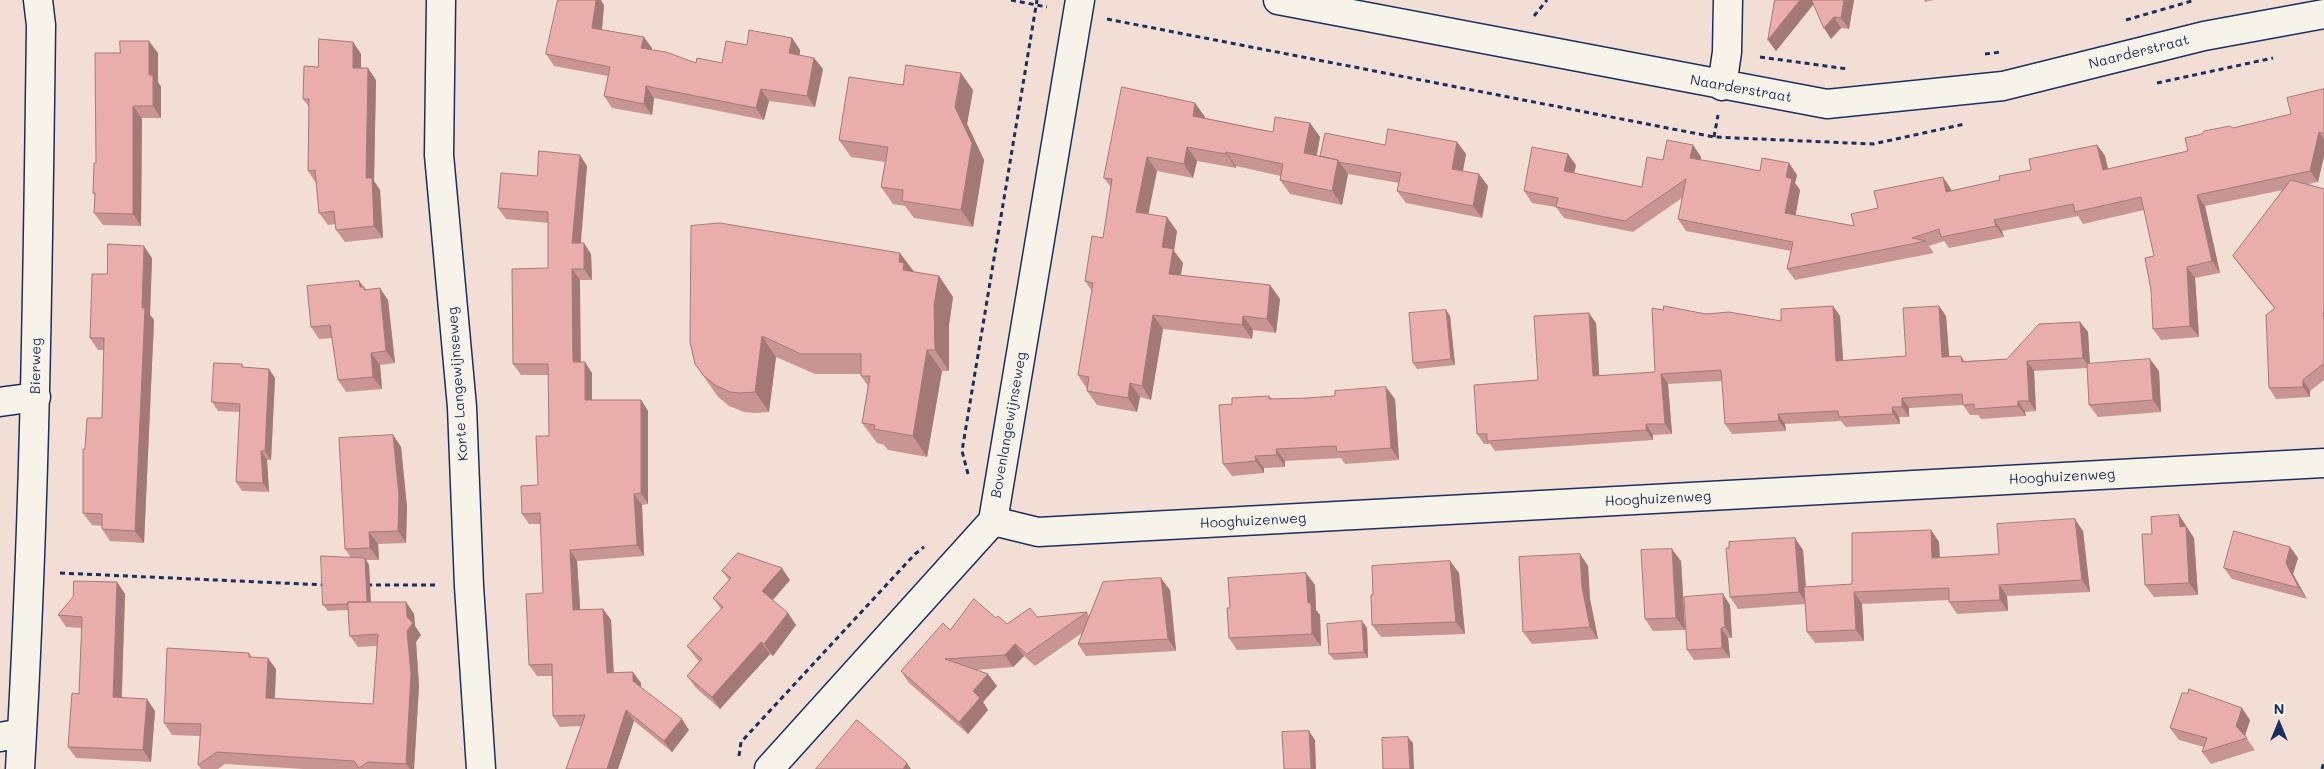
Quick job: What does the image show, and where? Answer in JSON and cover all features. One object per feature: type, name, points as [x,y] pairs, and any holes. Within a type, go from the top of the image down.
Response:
[{"type":"street","name":"Bierweg","points":[[20,769],[11,735],[31,571],[36,398],[41,25],[38,0]]},
{"type":"street","name":"Korte Langewijnseweg","points":[[441,0],[439,156],[462,406],[469,586],[481,769]]},
{"type":"street","name":"Bovenlangewijnseweg","points":[[993,521],[1080,0]]},
{"type":"street","name":"Naarderstraat","points":[[1278,0],[1722,86],[1827,104],[2003,86],[2204,36],[2324,14]]},
{"type":"street","points":[[1722,86],[1727,52],[1728,0]]},
{"type":"street","name":"Naarderstraat","points":[[2204,36],[2266,13],[2313,0]]},
{"type":"street","points":[[0,402],[36,398]]},
{"type":"street","name":"Hooghuizenweg","points":[[993,521],[1038,532],[2324,463]]},
{"type":"street","points":[[769,769],[993,521]]},
{"type":"path","points":[[969,478],[962,451],[1037,0]]},
{"type":"path","points":[[1534,16],[1547,0]]},
{"type":"path","points":[[2119,22],[2195,0]]},
{"type":"path","points":[[1524,14],[1543,18]]},
{"type":"path","points":[[1976,55],[2004,51]]},
{"type":"path","points":[[1727,52],[1854,69]]},
{"type":"path","points":[[739,760],[741,742],[915,554],[931,542]]},
{"type":"path","points":[[31,571],[331,585]]},
{"type":"path","points":[[361,585],[469,586]]},
{"type":"path","points":[[2322,769],[2324,762]]},
{"type":"building","points":[[558,0],[596,0],[592,28],[644,37],[641,48],[666,52],[696,63],[697,58],[722,63],[726,41],[747,45],[749,30],[792,38],[789,53],[814,58],[807,96],[761,89],[756,108],[646,86],[644,104],[604,96],[610,67],[546,54]]},
{"type":"building","points":[[1775,0],[1800,0],[1768,40]]},
{"type":"building","points":[[1812,0],[1844,0],[1841,18],[1834,17],[1824,28]]},
{"type":"building","points":[[319,39],[353,42],[353,68],[368,68],[366,178],[372,178],[374,226],[336,230],[334,211],[319,213],[315,170],[308,171],[309,99],[303,99],[304,66],[318,67]]},
{"type":"building","points":[[120,41],[149,41],[149,75],[153,75],[153,106],[133,106],[133,214],[94,213],[94,163],[96,163],[95,53],[120,53]]},
{"type":"building","points":[[906,65],[961,73],[955,107],[972,143],[961,210],[902,201],[903,190],[881,187],[888,147],[839,140],[849,77],[903,85]]},
{"type":"building","points":[[1122,87],[1195,103],[1193,116],[1262,130],[1273,132],[1275,117],[1310,123],[1304,153],[1338,160],[1332,191],[1280,180],[1283,164],[1226,152],[1226,154],[1187,147],[1184,164],[1147,157],[1136,212],[1167,217],[1162,247],[1173,249],[1169,274],[1270,285],[1267,319],[1243,316],[1242,325],[1153,315],[1142,386],[1130,383],[1128,398],[1087,391],[1089,377],[1078,375],[1093,283],[1085,281],[1092,236],[1103,238],[1112,179],[1104,178]]},
{"type":"building","points":[[2324,89],[2324,134],[2319,132],[2310,171],[2197,195],[2212,261],[2187,267],[2190,326],[2153,329],[2151,290],[2145,258],[2154,256],[2141,197],[2075,212],[2073,204],[1994,220],[1996,226],[1941,237],[1939,229],[1912,238],[1926,241],[1787,269],[1793,242],[1678,219],[1686,179],[1625,221],[1556,207],[1558,198],[1524,191],[1532,147],[1568,154],[1564,171],[1642,187],[1647,157],[1663,160],[1667,140],[1693,145],[1690,158],[1760,171],[1762,158],[1789,163],[1786,177],[1792,179],[1785,213],[1854,226],[1851,214],[1878,208],[1874,191],[1943,177],[1946,192],[2000,180],[1999,176],[2031,170],[2029,159],[2097,145],[2103,170],[2188,151],[2185,138],[2202,134],[2204,131],[2230,126],[2233,128],[2291,114],[2287,98]]},
{"type":"building","points":[[1388,129],[1457,142],[1452,169],[1479,174],[1473,206],[1397,191],[1401,173],[1339,162],[1338,160],[1320,156],[1325,133],[1385,145]]},
{"type":"building","points":[[539,151],[580,155],[572,243],[584,243],[584,269],[572,269],[573,362],[585,362],[585,400],[641,400],[641,493],[634,494],[637,545],[570,550],[573,610],[603,609],[607,673],[633,672],[633,681],[682,719],[664,741],[626,710],[607,769],[566,769],[585,715],[553,716],[552,664],[529,665],[526,594],[543,593],[540,513],[522,514],[521,486],[538,485],[536,436],[549,436],[548,364],[513,364],[512,269],[548,268],[548,212],[498,208],[501,173],[537,176]]},
{"type":"building","points":[[2291,180],[2324,189],[2324,363],[2303,380],[2303,387],[2269,388],[2266,315],[2275,308],[2233,256]]},
{"type":"building","points":[[720,223],[900,253],[899,262],[904,263],[903,270],[939,276],[934,305],[935,350],[927,350],[913,436],[874,429],[875,425],[862,423],[870,376],[861,376],[861,354],[801,354],[762,336],[755,392],[730,392],[715,385],[704,376],[695,364],[690,342],[691,226]]},
{"type":"building","points":[[108,244],[144,246],[142,308],[145,308],[135,531],[102,529],[102,514],[83,513],[83,449],[85,449],[87,418],[102,418],[104,338],[90,338],[92,274],[107,274]]},
{"type":"building","points":[[359,281],[360,287],[364,287],[364,290],[380,288],[386,351],[371,353],[373,377],[338,380],[330,325],[311,327],[307,286]]},
{"type":"building","points":[[1664,306],[1706,314],[1729,312],[1781,321],[1781,309],[1833,306],[1836,361],[1906,356],[1903,308],[1939,306],[1942,357],[1961,356],[1962,362],[2007,359],[2039,324],[2080,322],[2083,358],[2027,361],[2029,401],[2018,401],[2018,406],[1974,409],[1974,404],[1963,405],[1962,394],[1902,398],[1902,407],[1892,407],[1893,414],[1839,417],[1838,411],[1778,414],[1779,421],[1725,424],[1721,370],[1661,374],[1665,424],[1646,424],[1646,430],[1487,441],[1487,434],[1477,434],[1474,385],[1538,380],[1534,316],[1589,313],[1593,376],[1655,372],[1652,308],[1663,310]]},
{"type":"building","points":[[1446,310],[1451,359],[1413,363],[1409,313]]},
{"type":"building","points":[[2150,359],[2153,400],[2089,405],[2087,364]]},
{"type":"building","points":[[214,363],[242,364],[242,367],[269,369],[265,451],[261,451],[263,483],[236,482],[240,404],[212,402]]},
{"type":"building","points":[[1386,387],[1391,448],[1337,452],[1336,446],[1276,449],[1277,455],[1255,456],[1256,461],[1223,464],[1219,405],[1232,404],[1232,398],[1269,396],[1269,399],[1335,396],[1335,391]]},
{"type":"building","points":[[393,435],[399,495],[398,531],[369,532],[370,548],[345,549],[339,438]]},
{"type":"building","points":[[2179,515],[2180,527],[2186,526],[2189,583],[2145,585],[2142,534],[2152,534],[2151,517]]},
{"type":"building","points":[[2075,519],[2082,580],[1999,585],[2000,600],[1949,602],[1949,588],[1854,592],[1856,630],[1807,632],[1804,587],[1852,584],[1852,533],[1931,530],[1932,558],[1999,554],[1997,524]]},
{"type":"building","points":[[2234,531],[2290,547],[2286,563],[2299,588],[2224,568]]},
{"type":"building","points":[[1795,538],[1799,592],[1730,597],[1726,548],[1729,548],[1729,542]]},
{"type":"building","points":[[1672,549],[1676,618],[1645,619],[1641,550]]},
{"type":"building","points":[[738,553],[782,568],[762,591],[788,613],[764,644],[761,642],[712,697],[687,676],[702,659],[687,646],[723,607],[713,598],[731,578],[722,571]]},
{"type":"building","points":[[1580,554],[1582,587],[1590,627],[1523,632],[1519,557]]},
{"type":"building","points":[[321,556],[365,558],[367,602],[323,605]]},
{"type":"building","points":[[1450,561],[1456,622],[1372,625],[1372,566]]},
{"type":"building","points":[[1306,573],[1308,603],[1311,603],[1312,634],[1229,638],[1228,578]]},
{"type":"building","points":[[1161,578],[1168,639],[1078,644],[1103,582]]},
{"type":"building","points":[[74,581],[117,582],[113,697],[147,699],[143,750],[68,747],[72,693],[79,694],[82,617],[58,615],[73,597]]},
{"type":"building","points":[[1723,594],[1725,627],[1721,628],[1722,648],[1687,650],[1684,597]]},
{"type":"building","points":[[974,599],[996,618],[998,616],[1007,624],[1030,608],[1037,617],[1087,612],[1027,654],[1015,644],[1005,655],[945,659],[988,674],[973,691],[980,698],[959,722],[901,671],[943,623],[950,630]]},
{"type":"building","points":[[348,602],[406,602],[407,617],[413,623],[407,631],[411,674],[406,764],[368,762],[359,768],[354,761],[217,752],[198,765],[201,724],[164,723],[167,648],[249,653],[249,657],[268,658],[266,698],[373,704],[378,634],[350,636]]},
{"type":"building","points":[[1362,621],[1364,652],[1329,654],[1327,624]]},
{"type":"building","points":[[2189,689],[2242,708],[2236,726],[2247,738],[2202,752],[2207,738],[2170,728],[2182,693],[2188,693]]},
{"type":"building","points":[[857,720],[907,763],[903,769],[816,769]]},
{"type":"building","points":[[1309,731],[1311,769],[1284,769],[1282,732]]},
{"type":"building","points":[[1408,737],[1410,769],[1383,769],[1382,738]]}]
